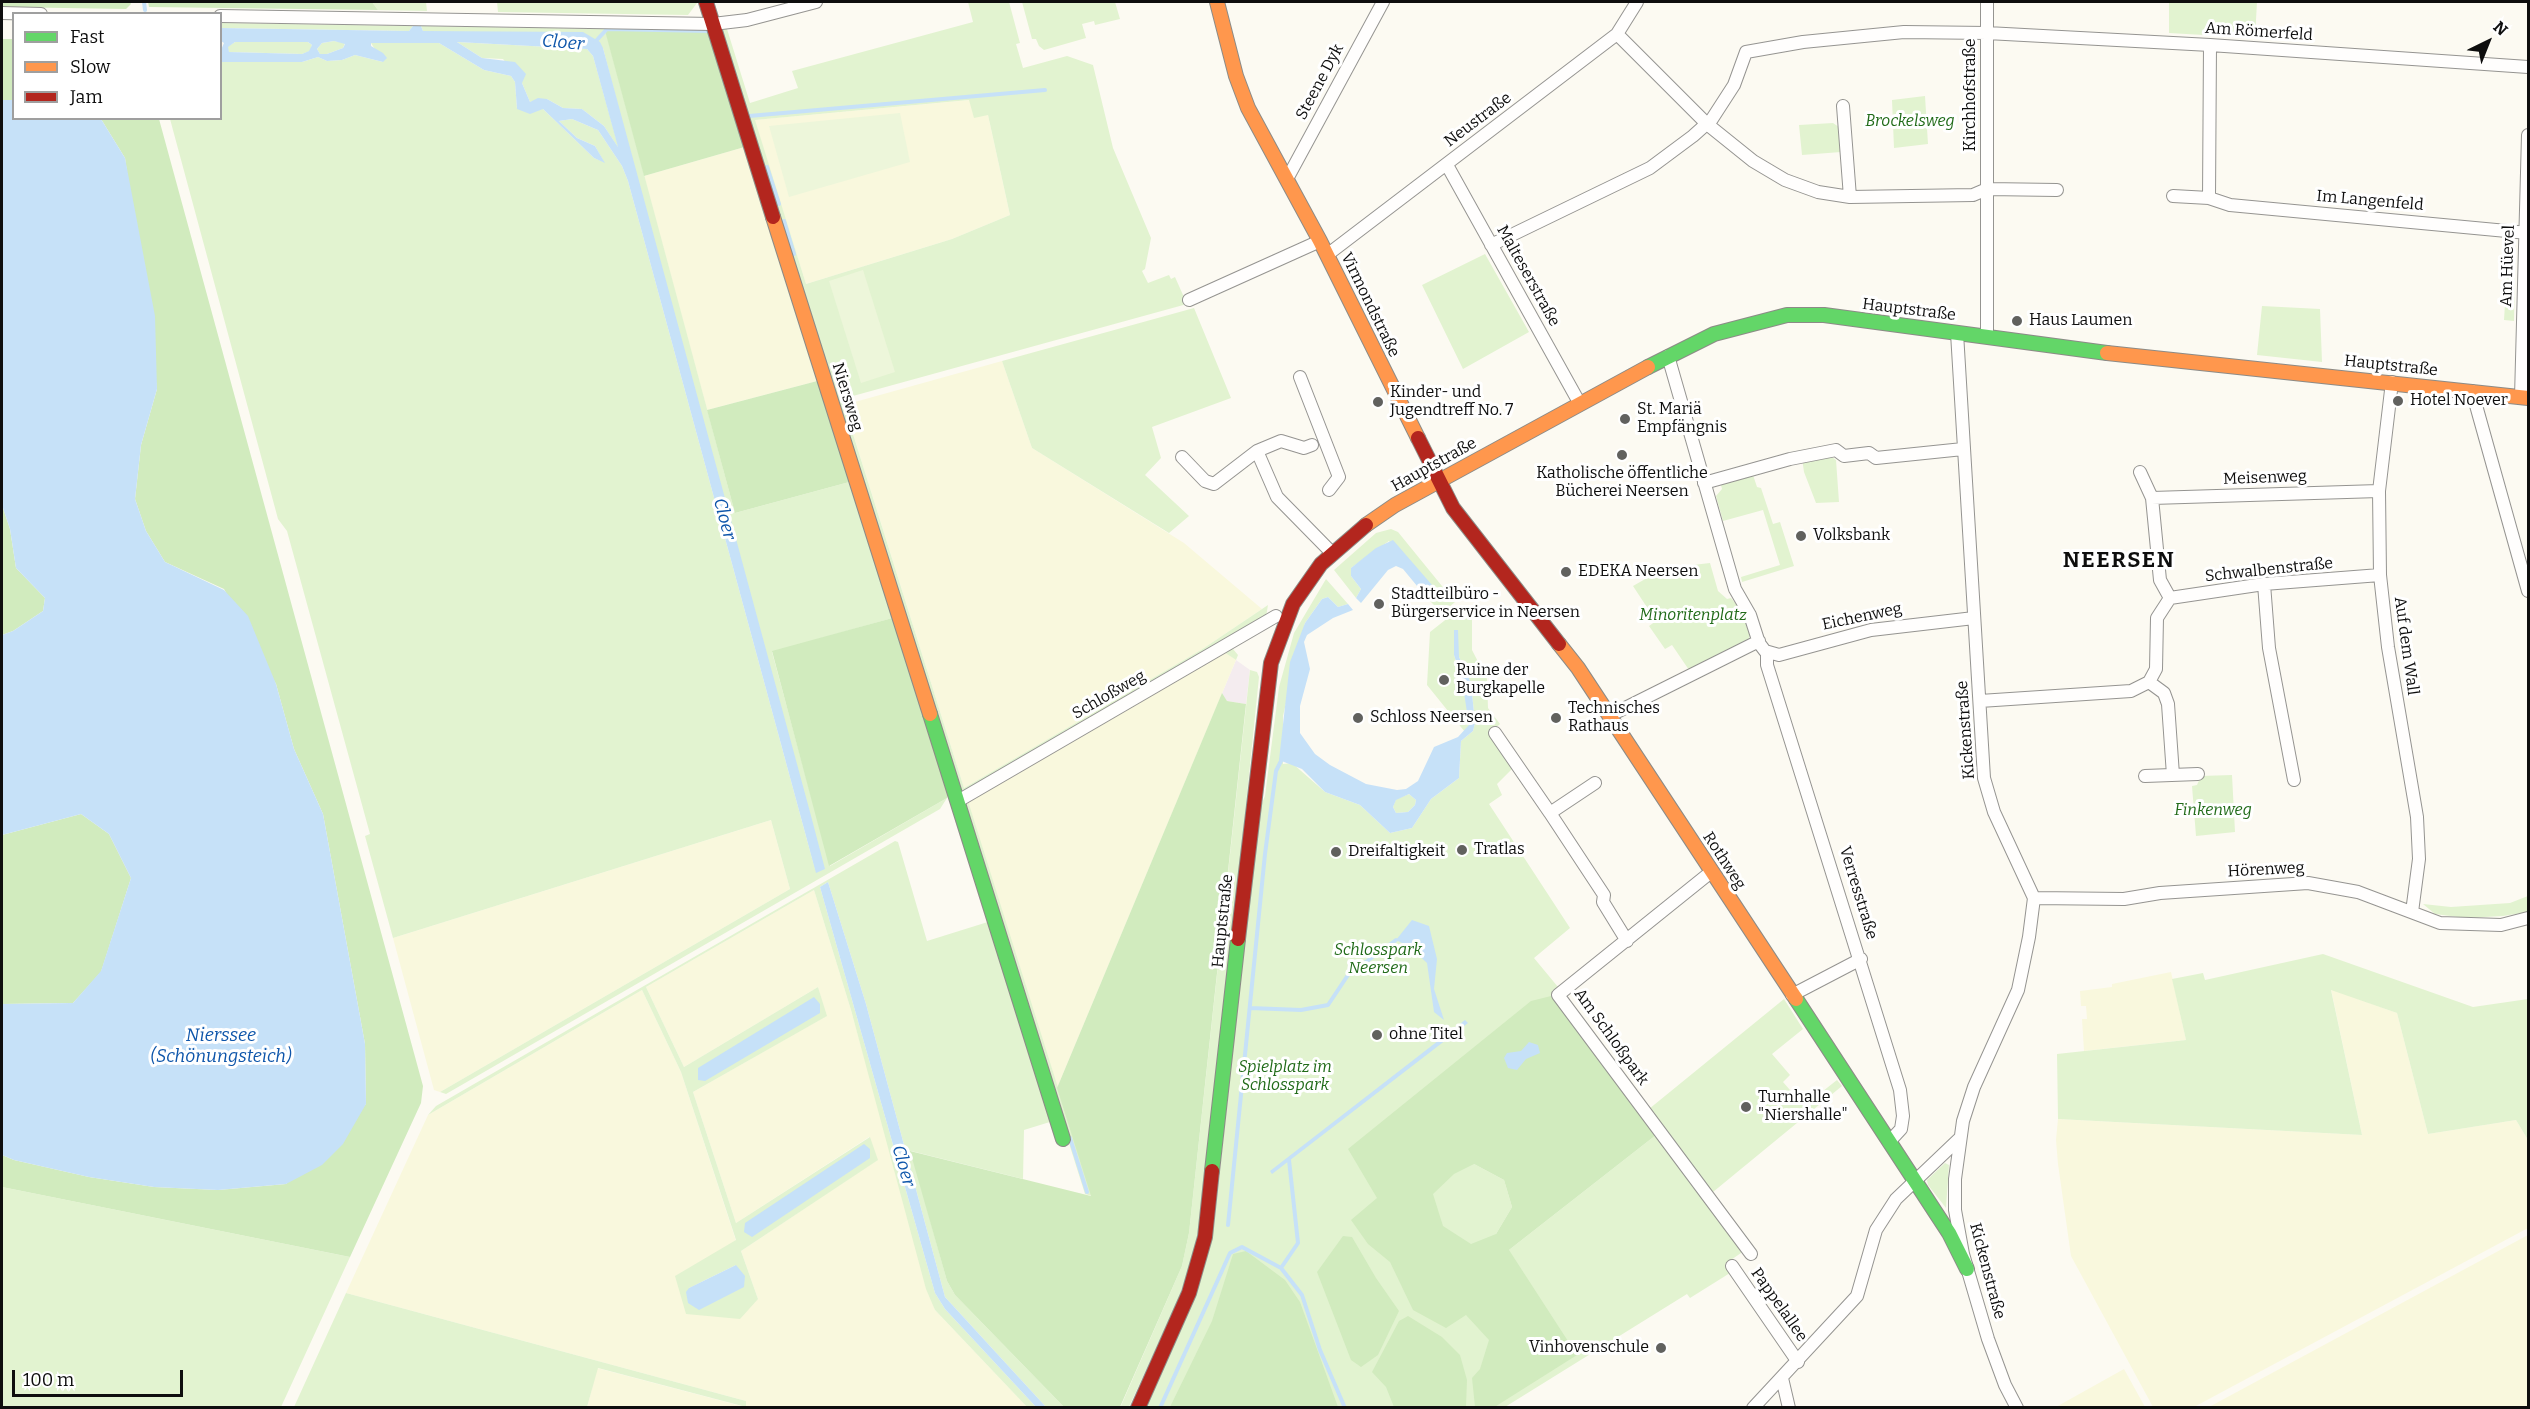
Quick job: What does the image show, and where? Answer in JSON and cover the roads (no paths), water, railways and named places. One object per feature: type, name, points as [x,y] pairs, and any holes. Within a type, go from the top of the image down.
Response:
[{"type":"street","name":"Niersweg","points":[[706,2],[1064,1139]]},
{"type":"street","points":[[222,16],[713,24],[747,20],[816,2]]},
{"type":"street","name":"Virmondstraße","points":[[1217,2],[1243,97],[1320,241],[1439,481]]},
{"type":"street","name":"Steene Dyk","points":[[1287,179],[1383,2]]},
{"type":"street","name":"Neustraße","points":[[1327,255],[1617,34],[1637,2]]},
{"type":"street","name":"Kirchhofstraße","points":[[1986,2],[1987,336]]},
{"type":"street","name":"Am Römerfeld","points":[[1707,124],[1734,85],[1746,52],[1803,42],[1904,32],[1987,33],[2210,45],[2529,67]]},
{"type":"street","points":[[1617,34],[1707,124],[1753,161],[1785,180],[1818,192],[1850,197],[1973,195],[1987,189],[2057,190]]},
{"type":"street","points":[[2209,198],[2210,45]]},
{"type":"street","points":[[1844,106],[1850,197]]},
{"type":"street","points":[[1491,245],[1650,168],[1707,124]]},
{"type":"street","name":"Am Hüevel","points":[[2525,397],[2529,135]]},
{"type":"street","name":"Malteserstraße","points":[[1447,165],[1580,404]]},
{"type":"street","name":"Im Langenfeld","points":[[2173,196],[2209,198],[2230,205],[2527,232]]},
{"type":"street","name":"Virmondstraße","points":[[1189,300],[1320,241]]},
{"type":"street","name":"Hauptstraße","points":[[1138,1407],[1189,1293],[1205,1237],[1256,770],[1271,663],[1293,604],[1332,553],[1361,528],[1395,505],[1668,356],[1714,334],[1787,315],[1824,315],[2102,352],[2525,397]]},
{"type":"street","name":"Kickenstraße","points":[[1957,333],[1987,790],[1997,819],[2034,898],[2030,937],[2018,990],[1974,1087],[1960,1138],[1954,1188],[1955,1210],[1967,1269],[1995,1360],[2017,1407]]},
{"type":"street","points":[[1668,356],[1735,589],[1750,615],[1762,646]]},
{"type":"street","points":[[1300,377],[1339,477],[1329,490]]},
{"type":"street","name":"Auf dem Wall","points":[[2392,382],[2379,491],[2380,575],[2388,647],[2417,817],[2419,860],[2412,912]]},
{"type":"street","points":[[2472,392],[2529,591]]},
{"type":"street","points":[[1182,457],[1205,481],[1215,484],[1257,451],[1281,441],[1304,448],[1312,445]]},
{"type":"street","points":[[1704,483],[1790,459],[1836,450],[1844,456],[1869,453],[1876,458],[1963,449]]},
{"type":"street","points":[[1257,451],[1277,497],[1332,553]]},
{"type":"street","points":[[1980,701],[2131,691],[2149,682],[2156,669],[2157,618],[2170,598],[2160,580],[2152,498],[2140,472]]},
{"type":"street","name":"Rothweg","points":[[1439,481],[1457,514],[1551,630],[1609,716],[1949,1233],[1967,1269]]},
{"type":"street","name":"Meisenweg","points":[[2152,498],[2379,491]]},
{"type":"street","name":"Schwalbenstraße","points":[[2170,598],[2264,584],[2380,575]]},
{"type":"street","points":[[2264,584],[2269,648],[2294,780]]},
{"type":"street","name":"Schloßweg","points":[[958,801],[1276,616]]},
{"type":"street","name":"Eichenweg","points":[[1609,716],[1762,646],[1779,655],[1882,628],[1974,618]]},
{"type":"street","name":"Verresstraße","points":[[1762,646],[1900,1090],[1903,1116],[1901,1130],[1889,1142]]},
{"type":"street","points":[[2149,682],[2164,693],[2168,704],[2173,775]]},
{"type":"street","points":[[1495,733],[1604,895],[1603,902],[1627,941]]},
{"type":"street","points":[[2145,776],[2198,774]]},
{"type":"street","points":[[1550,813],[1595,783]]},
{"type":"street","name":"Am Schloßpark","points":[[1711,872],[1558,995],[1751,1254]]},
{"type":"street","name":"Hörenweg","points":[[2034,898],[2124,898],[2160,893],[2308,883],[2358,892],[2440,923],[2501,925],[2529,918]]},
{"type":"street","points":[[1792,995],[1861,959]]},
{"type":"street","points":[[1915,1181],[1960,1138]]},
{"type":"street","name":"Pappelallee","points":[[1753,1407],[1798,1362],[1857,1296],[1876,1230],[1896,1199],[1915,1181]]},
{"type":"street","name":"Pappelallee","points":[[1732,1266],[1798,1362]]},
{"type":"street","points":[[1782,1378],[1789,1407]]},
{"type":"water","name":"Cloer","points":[[413,26],[421,26],[423,31],[583,32],[600,42],[825,869],[816,873],[628,181],[622,166],[598,130],[572,119],[559,121],[577,138],[595,146],[605,163],[594,158],[543,109],[530,114],[517,109],[515,82],[511,76],[484,70],[439,43],[371,43],[371,46],[387,58],[383,62],[355,55],[342,60],[327,61],[318,57],[302,62],[222,62],[224,43],[222,42],[222,28],[409,31]],"holes":[[[334,41],[345,44],[343,48],[327,54],[320,54],[317,49],[322,43]],[[235,42],[308,42],[312,45],[309,51],[302,54],[229,52],[228,47]],[[457,42],[587,49],[593,56],[618,147],[604,126],[582,109],[563,108],[547,99],[538,98],[530,102],[522,83],[526,74],[515,62],[482,58]]]},
{"type":"water","name":"Nierssee (Schönungsteich)","points":[[2,100],[12,100],[12,120],[102,120],[125,158],[155,316],[157,389],[141,445],[135,499],[146,531],[165,562],[224,590],[248,616],[276,684],[294,749],[323,814],[365,1044],[366,1104],[343,1144],[322,1165],[286,1184],[218,1190],[154,1187],[89,1177],[14,1160],[2,1155],[2,1004],[73,1003],[101,971],[131,878],[109,834],[81,814],[2,835],[2,635],[13,631],[43,611],[45,598],[16,568],[10,529],[2,505]]},
{"type":"water","points":[[1393,540],[1432,585],[1436,595],[1427,598],[1403,569],[1396,566],[1388,570],[1361,603],[1356,598],[1361,589],[1351,576],[1351,568],[1376,548]]},
{"type":"water","points":[[1328,597],[1338,607],[1348,604],[1353,610],[1333,618],[1307,635],[1304,642],[1310,669],[1300,706],[1300,733],[1315,754],[1330,765],[1366,784],[1397,790],[1406,789],[1418,781],[1434,747],[1458,737],[1469,725],[1462,680],[1454,655],[1454,630],[1458,630],[1459,657],[1471,683],[1475,723],[1473,731],[1461,741],[1459,778],[1431,799],[1412,828],[1390,833],[1360,805],[1325,792],[1302,769],[1279,760],[1290,662],[1305,623],[1322,599]],"holes":[[[1409,794],[1416,800],[1415,805],[1408,812],[1396,813],[1393,807],[1396,800]]]},
{"type":"water","name":"Cloer","points":[[828,882],[866,1004],[945,1297],[1046,1407],[1036,1407],[945,1309],[935,1293],[820,887]]},
{"type":"water","points":[[1412,920],[1429,926],[1437,959],[1434,989],[1444,1020],[1434,1012],[1427,963],[1410,947],[1396,940]]},
{"type":"water","points":[[814,997],[820,1004],[820,1013],[705,1081],[698,1080],[698,1068]]},
{"type":"water","points":[[1465,1020],[1468,1023],[1272,1174],[1270,1171]]},
{"type":"water","points":[[1529,1042],[1538,1045],[1540,1053],[1526,1059],[1517,1070],[1508,1068],[1504,1058],[1507,1053],[1521,1051]]},
{"type":"water","points":[[864,1144],[870,1149],[870,1158],[752,1237],[744,1232],[745,1223]]},
{"type":"water","points":[[736,1265],[745,1276],[744,1287],[699,1310],[688,1303],[686,1292],[689,1288]]},
{"type":"waterway","points":[[144,2],[145,10]]},
{"type":"waterway","points":[[595,42],[607,29],[709,31]]},
{"type":"waterway","points":[[749,116],[1045,90]]},
{"type":"waterway","points":[[767,167],[779,204]]},
{"type":"waterway","points":[[784,221],[794,254]]},
{"type":"waterway","points":[[1228,1225],[1265,854],[1276,771],[1281,761]]},
{"type":"waterway","points":[[1250,1008],[1301,1010],[1328,1005],[1348,975],[1396,940]]},
{"type":"waterway","points":[[1070,1138],[1087,1192]]},
{"type":"waterway","points":[[1281,1268],[1298,1243],[1289,1160]]},
{"type":"waterway","points":[[1160,1408],[1230,1253],[1242,1247],[1281,1268],[1302,1295],[1320,1350],[1345,1408]]},
{"type":"place","name":"Haus Laumen","points":[[2017,321]]},
{"type":"place","name":"Hotel Noever","points":[[2398,401]]},
{"type":"place","name":"Kinder- und Jugendtreff No. 7","points":[[1378,402]]},
{"type":"place","name":"St. Mariä Empfängnis","points":[[1625,419]]},
{"type":"place","name":"Katholische öffentliche Bücherei Neersen","points":[[1622,455]]},
{"type":"place","name":"Volksbank","points":[[1801,536]]},
{"type":"place","name":"EDEKA Neersen","points":[[1566,572]]},
{"type":"place","name":"Stadtteilbüro - Bürgerservice in Neersen","points":[[1379,604]]},
{"type":"place","name":"Ruine der Burgkapelle","points":[[1444,680]]},
{"type":"place","name":"Schloss Neersen","points":[[1358,718]]},
{"type":"place","name":"Technisches Rathaus","points":[[1556,718]]},
{"type":"place","name":"Tratlas","points":[[1462,850]]},
{"type":"place","name":"Dreifaltigkeit","points":[[1336,852]]},
{"type":"place","name":"ohne Titel","points":[[1377,1035]]},
{"type":"place","name":"Turnhalle \"Niershalle\"","points":[[1746,1107]]},
{"type":"place","name":"Vinhovenschule","points":[[1661,1348]]},
{"type":"district","name":"NEERSEN","points":[[2119,561]]},
{"type":"park label","name":"Brockelsweg","points":[[1910,122]]},
{"type":"park label","name":"Minoritenplatz","points":[[1693,616]]},
{"type":"park label","name":"Finkenweg","points":[[2213,811]]},
{"type":"park label","name":"Schlosspark Neersen","points":[[1378,960]]},
{"type":"park label","name":"Spielplatz im Schlosspark","points":[[1285,1077]]}]
